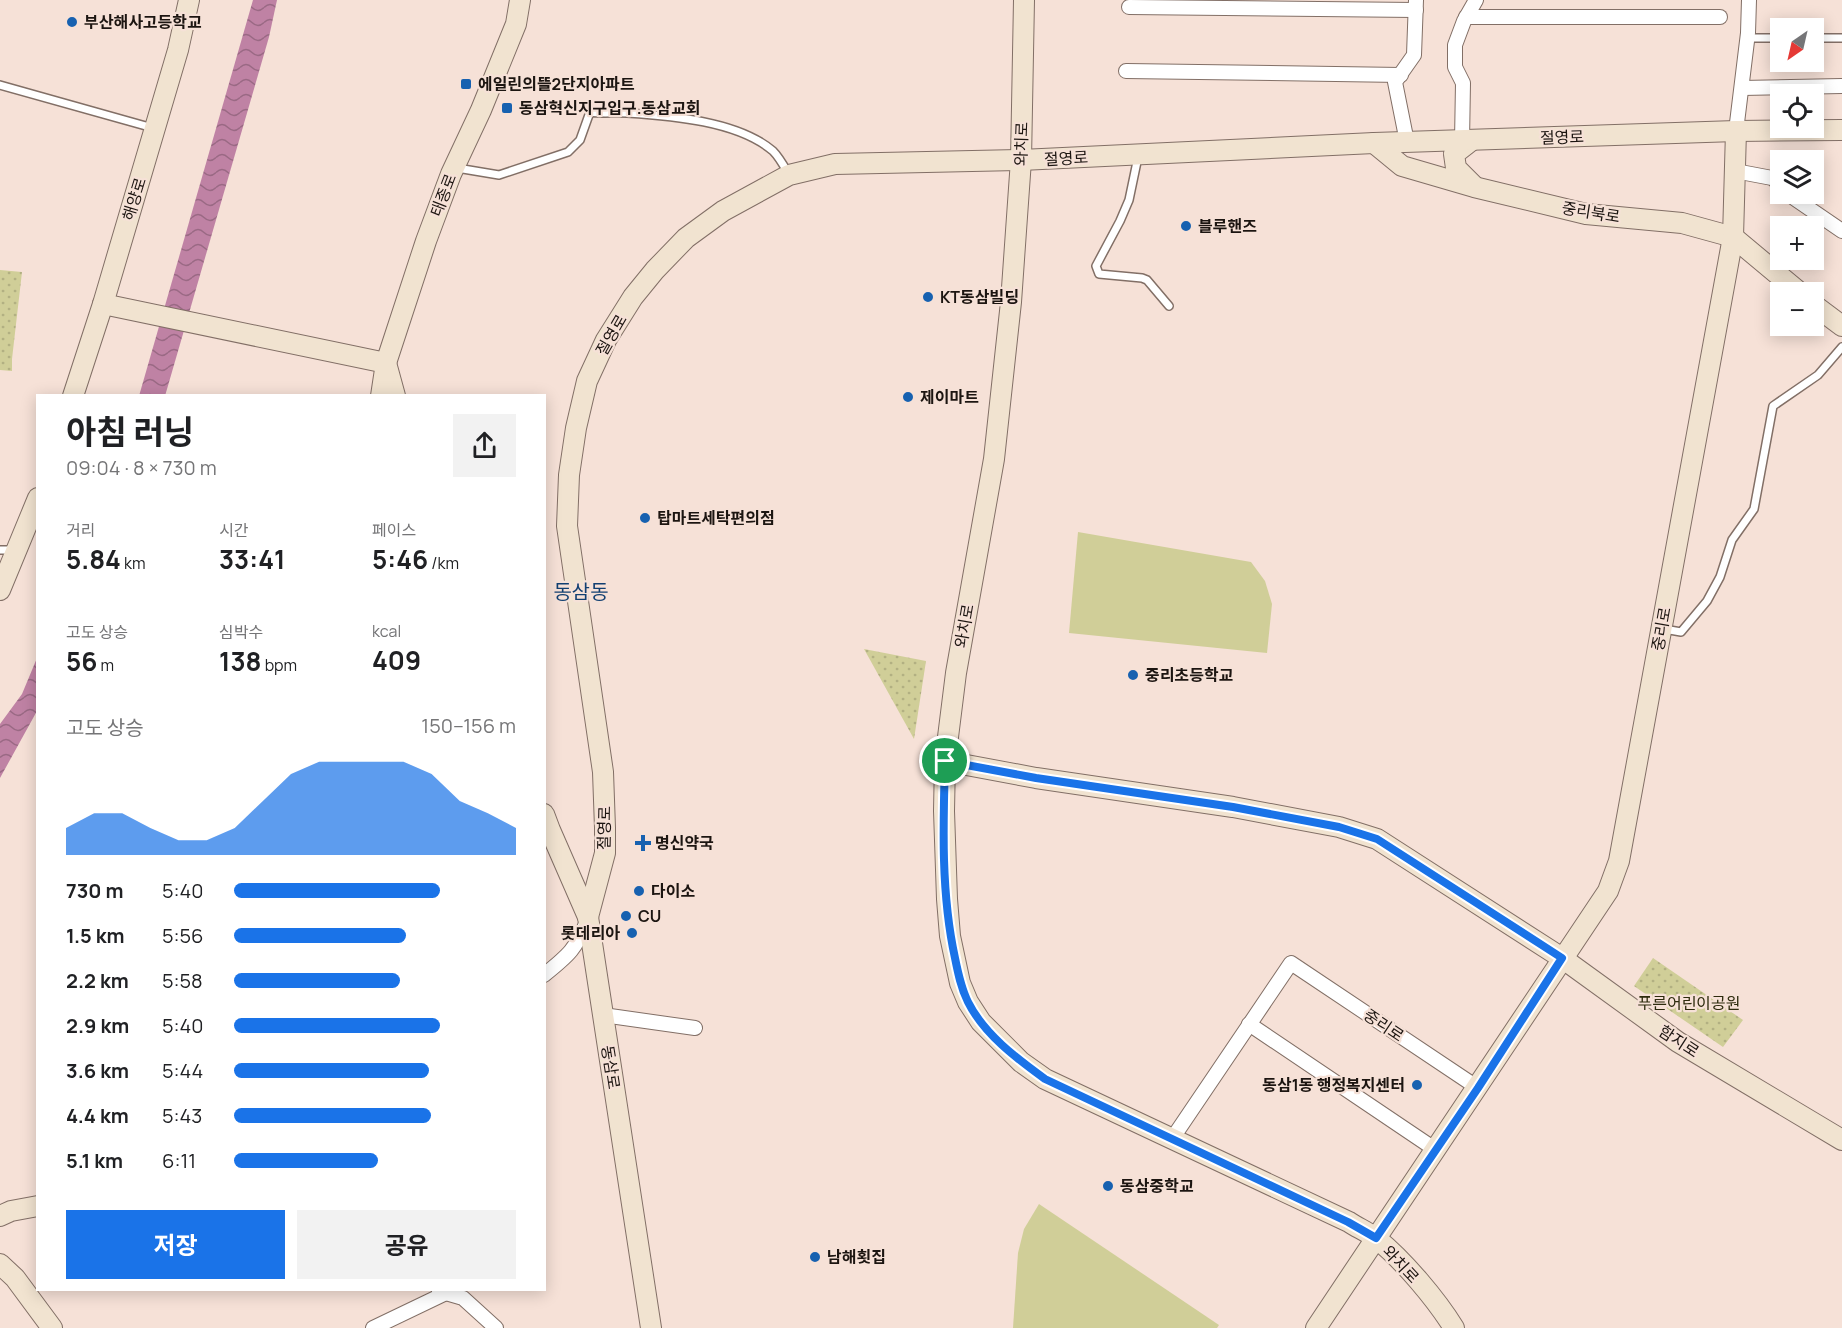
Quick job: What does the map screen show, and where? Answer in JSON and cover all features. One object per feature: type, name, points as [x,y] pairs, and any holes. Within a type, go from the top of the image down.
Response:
[{"type":"main road","name":"해양로","points":[[74,394],[155,129],[178,50],[189,0]]},
{"type":"main road","name":"태종로","points":[[381,394],[386,363],[426,241],[454,168],[481,110],[516,24],[520,0]]},
{"type":"main road","points":[[516,24],[534,0]]},
{"type":"main road","name":"와치로","points":[[1024,0],[1022,160],[1011,302],[994,459],[956,673],[945,761],[946,899],[950,936],[960,982],[968,1002],[981,1022],[1022,1062],[1045,1079],[1348,1222],[1376,1238],[1401,1262],[1454,1328]]},
{"type":"main road","name":"절영로","points":[[588,917],[605,853],[603,772],[567,526],[569,475],[576,428],[588,381],[606,340],[633,297],[686,238],[723,211],[789,175],[835,164],[1022,160],[1374,143],[1736,131],[1842,130]]},
{"type":"main road","name":"중리로","points":[[1316,1328],[1608,891],[1619,861],[1733,237],[1736,131]]},
{"type":"main road","points":[[1467,140],[1454,154],[1456,168],[1474,187]]},
{"type":"main road","name":"중리북로","points":[[1374,143],[1402,166],[1474,187],[1586,214],[1682,223],[1733,237],[1787,282]]},
{"type":"main road","points":[[103,304],[386,363],[395,394]]},
{"type":"main road","points":[[1824,312],[1842,326]]},
{"type":"main road","points":[[0,590],[8,550],[36,501]]},
{"type":"main road","name":"함지로","points":[[945,761],[1036,778],[1233,807],[1339,827],[1377,839],[1562,958],[1678,1042],[1842,1140]]},
{"type":"main road","name":"동삼로","points":[[546,820],[588,917],[651,1328]]},
{"type":"main road","points":[[0,1216],[11,1211],[36,1206]]},
{"type":"main road","points":[[0,1264],[15,1278],[52,1328]]},
{"type":"street","points":[[1467,140],[1463,83],[1455,67],[1455,45],[1466,17],[1476,0]]},
{"type":"street","points":[[1736,131],[1748,38],[1749,0]]},
{"type":"street","points":[[1129,7],[1416,5],[1414,55],[1395,82],[1407,142]]},
{"type":"street","points":[[1466,17],[1720,17]]},
{"type":"street","points":[[1126,71],[1401,75]]},
{"type":"street","points":[[1742,88],[1842,86]]},
{"type":"street","points":[[1735,171],[1770,178]]},
{"type":"street","points":[[1803,204],[1842,231]]},
{"type":"street","points":[[546,973],[567,957],[580,940],[588,917]]},
{"type":"street","name":"중리로","points":[[1249,1024],[1291,963],[1478,1088]]},
{"type":"street","points":[[603,1016],[695,1028]]},
{"type":"street","points":[[1172,1139],[1249,1024],[1436,1150]]},
{"type":"street","points":[[373,1328],[441,1292],[463,1298],[496,1328]]},
{"type":"lane","points":[[1748,38],[1770,38]]},
{"type":"lane","points":[[1824,38],[1842,38]]},
{"type":"lane","points":[[0,85],[155,129]]},
{"type":"lane","points":[[454,168],[499,175],[568,152],[580,140],[590,112],[665,116],[739,132],[774,152],[789,175]]},
{"type":"lane","points":[[1139,154],[1129,200],[1096,266],[1099,274],[1147,280],[1169,306]]},
{"type":"lane","points":[[1661,629],[1681,632],[1707,601],[1720,576],[1732,540],[1754,509],[1773,406],[1818,375],[1842,347]]},
{"type":"green space","points":[[0,270],[22,272],[12,371],[0,370]]},
{"type":"green space","points":[[1078,532],[1251,562],[1265,581],[1272,604],[1267,653],[1069,633]]},
{"type":"green space","points":[[864,649],[926,661],[914,739]]},
{"type":"green space","name":"푸른어린이공원","points":[[1653,958],[1743,1020],[1723,1047],[1634,986]]},
{"type":"green space","points":[[1039,1204],[1219,1325],[1217,1328],[1013,1328],[1018,1253],[1024,1229]]},
{"type":"water","points":[[253,0],[277,0],[269,37],[166,394],[140,394]]},
{"type":"water","points":[[36,660],[36,713],[0,778],[0,724],[22,694]]},
{"type":"place","name":"부산해사고등학교","points":[[72,22]]},
{"type":"place","name":"에일린의뜰2단지아파트","points":[[466,84]]},
{"type":"place","name":"동삼혁신지구입구.동삼교회","points":[[507,108]]},
{"type":"place","name":"블루핸즈","points":[[1186,226]]},
{"type":"place","name":"KT동삼빌딩","points":[[928,297]]},
{"type":"place","name":"제이마트","points":[[908,397]]},
{"type":"place","name":"탑마트세탁편의점","points":[[645,518]]},
{"type":"place","name":"중리초등학교","points":[[1133,675]]},
{"type":"place","name":"명신약국","points":[[643,843]]},
{"type":"place","name":"다이소","points":[[639,891]]},
{"type":"place","name":"CU","points":[[626,916]]},
{"type":"place","name":"롯데리아","points":[[632,933]]},
{"type":"place","name":"동삼1동 행정복지센터","points":[[1417,1085]]},
{"type":"place","name":"동삼중학교","points":[[1108,1186]]},
{"type":"place","name":"남해횟집","points":[[815,1257]]},
{"type":"district","name":"동삼동","points":[[581,592]]},
{"type":"route","points":[[945,761],[1036,778],[1233,807],[1339,827],[1377,839],[1562,958],[1478,1088],[1376,1238],[1348,1222],[1045,1079],[1022,1062],[981,1022],[968,1002],[960,982],[950,936],[946,899],[945,761]]}]
